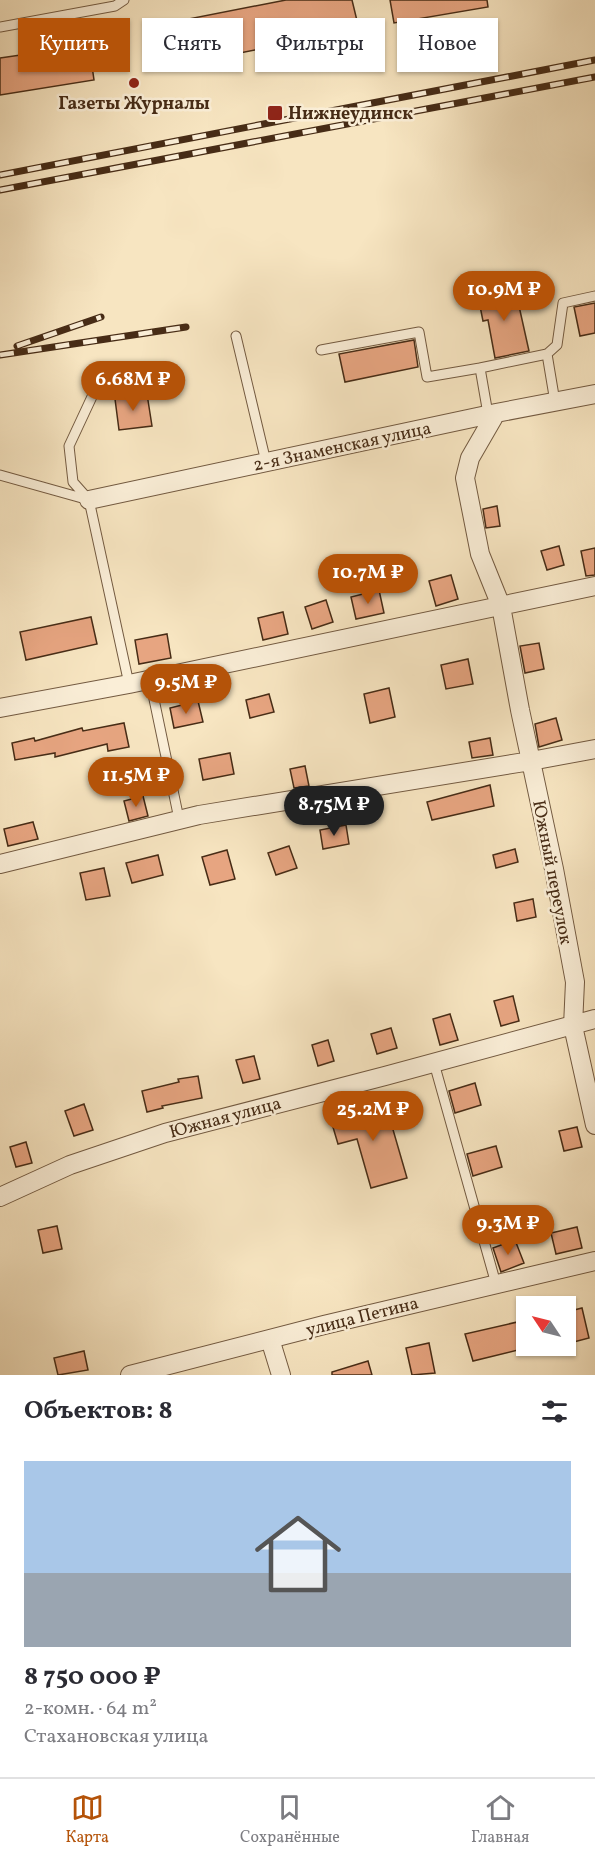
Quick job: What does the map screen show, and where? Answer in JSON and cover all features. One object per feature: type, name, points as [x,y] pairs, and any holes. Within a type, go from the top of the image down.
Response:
[{"type":"street","name":"2-я Знаменская улица","points":[[89,500],[492,413],[595,394]]},
{"type":"street","name":"Южный переулок","points":[[492,413],[470,458],[465,478],[480,554],[501,606],[554,869],[575,982],[573,1026],[595,1125]]},
{"type":"street","points":[[0,708],[150,680],[595,586]]},
{"type":"street","points":[[0,864],[179,819],[595,749]]},
{"type":"street","name":"Южная улица","points":[[0,1197],[70,1165],[165,1133],[595,1019]]},
{"type":"street","name":"улица Петина","points":[[130,1375],[595,1261]]},
{"type":"street","points":[[270,1339],[281,1375]]},
{"type":"lane","points":[[0,27],[115,6],[124,0]]},
{"type":"lane","points":[[321,350],[419,332],[427,377],[480,368],[547,354],[557,345],[563,303],[595,296]]},
{"type":"lane","points":[[237,336],[267,462]]},
{"type":"lane","points":[[547,354],[555,402]]},
{"type":"lane","points":[[480,368],[492,413]]},
{"type":"lane","points":[[104,371],[69,446],[73,482],[89,500],[129,684]]},
{"type":"lane","points":[[0,475],[89,500]]},
{"type":"lane","points":[[150,680],[179,819]]},
{"type":"lane","points":[[434,1063],[496,1284]]},
{"type":"building","points":[[286,0],[352,0],[356,18],[255,18],[255,50],[243,52],[243,18],[194,18]]},
{"type":"building","points":[[390,0],[487,0],[488,7],[423,18],[397,18],[397,22],[394,23]]},
{"type":"building","points":[[18,55],[18,72],[93,72],[94,80],[0,95],[0,58]]},
{"type":"building","points":[[515,288],[529,351],[495,358],[488,320],[483,321],[478,296]]},
{"type":"building","points":[[595,303],[595,333],[580,336],[574,307]]},
{"type":"building","points":[[414,340],[418,367],[345,382],[339,354]]},
{"type":"building","points":[[147,394],[152,426],[119,430],[115,399]]},
{"type":"building","points":[[497,506],[500,526],[486,528],[483,509]]},
{"type":"building","points":[[559,546],[564,565],[547,570],[541,551]]},
{"type":"building","points":[[595,548],[595,575],[586,576],[581,551]]},
{"type":"building","points":[[451,575],[458,599],[436,606],[429,581]]},
{"type":"building","points":[[379,590],[384,613],[356,619],[351,597]]},
{"type":"building","points":[[326,600],[333,622],[312,629],[305,607]]},
{"type":"building","points":[[283,612],[288,634],[263,640],[258,618]]},
{"type":"building","points":[[91,617],[97,644],[26,660],[20,632]]},
{"type":"building","points":[[167,634],[171,658],[139,664],[135,640]]},
{"type":"building","points":[[539,643],[544,669],[525,673],[520,646]]},
{"type":"building","points":[[468,659],[473,684],[446,689],[441,665]]},
{"type":"building","points":[[389,688],[395,717],[370,723],[364,694]]},
{"type":"building","points":[[269,694],[274,712],[250,718],[246,700]]},
{"type":"building","points":[[198,701],[203,722],[174,728],[170,708]]},
{"type":"building","points":[[556,718],[562,740],[539,747],[535,724]]},
{"type":"building","points":[[124,723],[129,747],[108,751],[107,744],[55,757],[55,753],[15,760],[12,743],[34,738],[35,741],[82,728],[83,731]]},
{"type":"building","points":[[490,738],[493,755],[472,758],[469,742]]},
{"type":"building","points":[[230,753],[234,774],[203,780],[199,759]]},
{"type":"building","points":[[305,766],[309,786],[294,788],[290,769]]},
{"type":"building","points":[[490,785],[494,806],[432,820],[427,802]]},
{"type":"building","points":[[143,796],[148,816],[129,821],[124,801]]},
{"type":"building","points":[[33,822],[38,839],[8,846],[4,829]]},
{"type":"building","points":[[346,825],[349,844],[323,849],[320,830]]},
{"type":"building","points":[[289,846],[297,868],[276,875],[268,853]]},
{"type":"building","points":[[515,849],[518,862],[496,868],[493,855]]},
{"type":"building","points":[[227,850],[235,879],[210,885],[202,857]]},
{"type":"building","points":[[158,855],[163,875],[132,883],[126,863]]},
{"type":"building","points":[[104,868],[110,896],[86,900],[80,873]]},
{"type":"building","points":[[533,899],[536,917],[517,921],[514,903]]},
{"type":"building","points":[[513,996],[519,1021],[501,1026],[494,1001]]},
{"type":"building","points":[[450,1014],[458,1040],[440,1045],[433,1019]]},
{"type":"building","points":[[391,1028],[397,1048],[377,1054],[371,1034]]},
{"type":"building","points":[[328,1040],[334,1061],[318,1066],[312,1045]]},
{"type":"building","points":[[254,1056],[260,1079],[243,1083],[236,1060]]},
{"type":"building","points":[[198,1076],[202,1098],[162,1106],[163,1108],[147,1112],[142,1091],[179,1082],[178,1079]]},
{"type":"building","points":[[475,1083],[481,1105],[455,1113],[449,1091]]},
{"type":"building","points":[[385,1102],[407,1178],[371,1188],[357,1139],[338,1144],[330,1117]]},
{"type":"building","points":[[84,1104],[93,1130],[74,1136],[65,1111]]},
{"type":"building","points":[[577,1127],[582,1147],[564,1151],[559,1131]]},
{"type":"building","points":[[26,1142],[32,1163],[16,1167],[10,1147]]},
{"type":"building","points":[[496,1146],[502,1167],[473,1176],[467,1154]]},
{"type":"building","points":[[57,1226],[62,1249],[43,1253],[38,1230]]},
{"type":"building","points":[[577,1227],[582,1248],[556,1254],[551,1233]]},
{"type":"building","points":[[515,1240],[524,1263],[501,1272],[493,1248]]},
{"type":"building","points":[[582,1308],[589,1338],[576,1341],[576,1310]]},
{"type":"building","points":[[516,1322],[516,1350],[473,1361],[465,1334]]},
{"type":"building","points":[[429,1343],[435,1373],[412,1375],[406,1348]]},
{"type":"building","points":[[84,1351],[88,1370],[58,1375],[54,1358]]},
{"type":"building","points":[[368,1361],[372,1375],[332,1375],[332,1372]]},
{"type":"railway","points":[[0,175],[595,60]]},
{"type":"railway","points":[[0,190],[595,77]]},
{"type":"railway","points":[[17,346],[101,317]]},
{"type":"railway","points":[[0,355],[186,327]]},
{"type":"place","name":"Газеты Журналы","points":[[134,83]]},
{"type":"place","name":"Нижнеудинск","points":[[275,113]]}]
